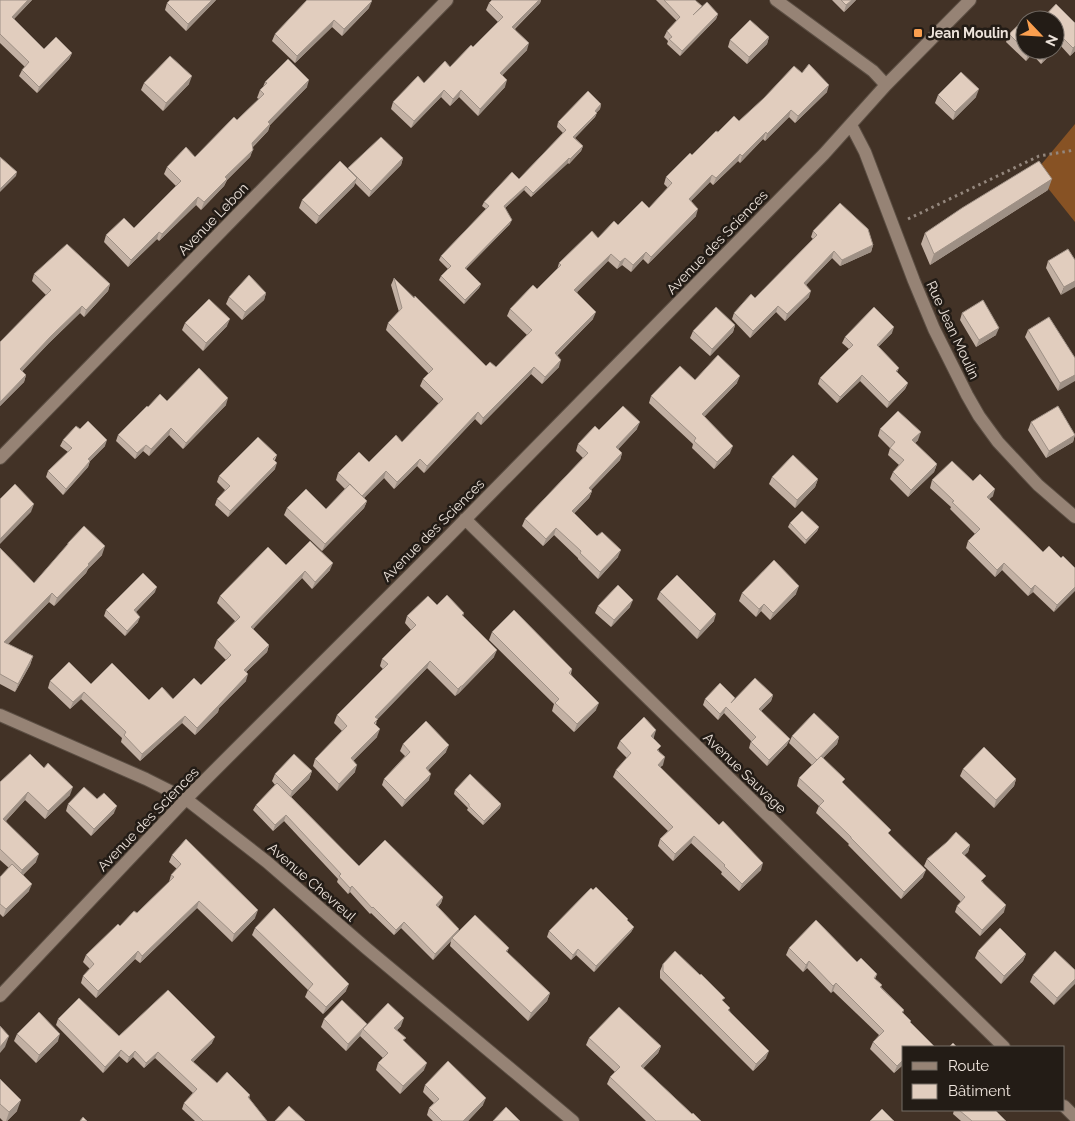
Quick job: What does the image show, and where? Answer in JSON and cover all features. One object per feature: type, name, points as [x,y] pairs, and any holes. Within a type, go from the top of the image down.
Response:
[{"type":"street","name":"Avenue Lebon","points":[[0,458],[447,0]]},
{"type":"street","points":[[776,0],[873,71],[886,85]]},
{"type":"street","name":"Avenue des Sciences","points":[[0,996],[186,800],[817,161],[886,85],[970,0]]},
{"type":"street","name":"Rue Jean Moulin","points":[[851,125],[865,152],[934,329],[979,416],[1019,466],[1038,485],[1075,516]]},
{"type":"street","name":"Avenue Sauvage","points":[[465,519],[1003,1046]]},
{"type":"street","name":"Avenue Chevreul","points":[[0,715],[137,775],[186,800],[267,862],[366,948],[573,1121]]},
{"type":"street","points":[[1065,1107],[1075,1117]]},
{"type":"path","points":[[893,226],[1039,156],[1075,150]]},
{"type":"shaded area","points":[[1075,124],[1075,222],[1035,172]]},
{"type":"building","points":[[0,0],[28,0],[12,17],[44,49],[56,37],[72,53],[39,87],[22,70],[29,62],[0,34]]},
{"type":"building","points":[[170,0],[212,0],[188,24],[167,3]]},
{"type":"building","points":[[307,0],[372,1],[344,29],[334,20],[297,56],[275,34]]},
{"type":"building","points":[[492,0],[539,0],[512,27],[529,43],[500,73],[507,80],[480,109],[461,90],[453,99],[444,90],[414,121],[393,102],[418,76],[424,83],[445,61],[450,67],[471,45],[473,47],[503,17],[489,3]]},
{"type":"building","points":[[664,0],[695,0],[702,6],[693,15],[707,2],[718,14],[682,51],[669,39],[672,37],[667,31],[680,17]]},
{"type":"building","points":[[841,0],[852,0],[846,5]]},
{"type":"building","points":[[1056,4],[1062,10],[1050,10]]},
{"type":"building","points":[[1065,13],[1075,23],[1075,46],[1073,48],[1065,40]]},
{"type":"building","points":[[750,20],[769,37],[749,57],[730,40]]},
{"type":"building","points":[[1015,28],[1015,40],[1009,34]]},
{"type":"building","points":[[170,56],[192,76],[166,103],[144,83]]},
{"type":"building","points":[[288,59],[309,80],[268,122],[270,124],[252,143],[253,150],[225,177],[227,179],[204,202],[198,197],[162,234],[159,232],[131,260],[106,235],[124,218],[134,228],[181,181],[167,167],[186,147],[195,157],[234,117],[237,120],[264,94],[260,90],[267,83],[265,82]]},
{"type":"building","points":[[809,64],[829,85],[798,116],[791,110],[742,156],[740,154],[716,178],[712,175],[689,199],[698,209],[651,257],[646,252],[633,265],[625,258],[620,262],[611,254],[574,290],[596,312],[555,353],[561,360],[545,377],[534,367],[483,418],[478,412],[427,466],[420,459],[397,482],[386,471],[362,496],[338,473],[359,452],[369,462],[396,435],[402,442],[443,399],[423,379],[433,369],[388,323],[402,308],[394,278],[414,298],[415,296],[486,366],[490,362],[496,367],[532,330],[510,309],[533,285],[537,289],[561,265],[559,263],[592,231],[598,238],[614,221],[618,225],[642,201],[649,208],[672,183],[666,177],[690,153],[692,155],[734,116],[739,121],[794,66],[802,73]]},
{"type":"building","points":[[961,72],[979,89],[955,112],[938,95]]},
{"type":"building","points":[[588,91],[601,104],[595,111],[597,113],[573,137],[583,146],[533,193],[526,186],[504,206],[512,220],[465,268],[481,284],[465,300],[441,276],[451,266],[441,256],[489,206],[484,202],[512,172],[519,179],[566,130],[558,122]]},
{"type":"building","points":[[381,137],[403,158],[371,191],[348,168]]},
{"type":"building","points":[[0,157],[17,172],[0,189]]},
{"type":"building","points":[[340,161],[357,178],[319,216],[302,200]]},
{"type":"building","points":[[1039,161],[1052,179],[934,254],[925,233]]},
{"type":"building","points":[[840,203],[868,229],[873,245],[842,260],[834,251],[804,283],[811,291],[787,314],[778,306],[753,331],[734,313],[751,294],[755,298],[817,235],[813,231]]},
{"type":"building","points":[[67,244],[110,284],[86,310],[82,306],[20,369],[26,375],[0,402],[0,342],[51,290],[34,274]]},
{"type":"building","points":[[1068,249],[1075,260],[1075,281],[1064,287],[1048,261]]},
{"type":"building","points":[[249,275],[266,293],[245,312],[229,297]]},
{"type":"building","points":[[209,299],[230,319],[206,343],[185,323]]},
{"type":"building","points":[[983,300],[999,328],[979,340],[962,313]]},
{"type":"building","points":[[716,307],[735,325],[712,349],[693,331]]},
{"type":"building","points":[[874,307],[894,327],[877,345],[899,368],[896,371],[908,383],[889,402],[862,375],[840,397],[820,378],[853,345],[845,337]]},
{"type":"building","points":[[1049,317],[1075,358],[1075,375],[1060,383],[1028,330]]},
{"type":"building","points":[[718,355],[740,376],[702,414],[733,446],[717,462],[694,441],[696,438],[651,396],[680,366],[695,380]]},
{"type":"building","points":[[199,368],[228,398],[186,443],[171,428],[151,449],[146,445],[137,453],[118,435],[160,394],[167,401]]},
{"type":"building","points":[[623,406],[640,422],[616,447],[622,453],[589,488],[592,491],[572,511],[597,536],[602,532],[621,550],[600,572],[556,528],[546,539],[525,519],[588,453],[578,444],[595,426],[599,430]]},
{"type":"building","points":[[1058,406],[1075,435],[1049,451],[1031,422]]},
{"type":"building","points":[[898,411],[921,432],[912,440],[937,464],[911,490],[893,472],[904,460],[890,448],[895,442],[880,429]]},
{"type":"building","points":[[88,421],[107,440],[88,459],[90,461],[66,489],[48,471],[72,448],[63,440],[76,426],[80,429]]},
{"type":"building","points":[[258,437],[277,455],[273,459],[277,463],[230,511],[217,499],[230,486],[219,476]]},
{"type":"building","points":[[793,455],[818,479],[797,500],[772,477]]},
{"type":"building","points":[[952,461],[973,481],[980,474],[995,489],[987,497],[1043,552],[1049,546],[1075,568],[1075,587],[1057,605],[1035,585],[1031,589],[1004,563],[997,570],[968,541],[980,529],[932,480]]},
{"type":"building","points":[[15,484],[34,504],[0,539],[0,499]]},
{"type":"building","points":[[350,484],[367,501],[325,544],[287,508],[306,489],[326,509]]},
{"type":"building","points":[[802,511],[819,527],[806,540],[790,523]]},
{"type":"building","points":[[84,526],[105,546],[57,598],[52,593],[4,642],[33,656],[18,684],[0,674],[0,548],[34,583]]},
{"type":"building","points":[[310,541],[333,563],[315,582],[305,571],[251,627],[269,645],[244,670],[248,674],[197,728],[185,716],[142,754],[124,735],[126,732],[84,692],[73,702],[50,681],[69,662],[91,684],[112,663],[149,700],[162,687],[173,699],[194,678],[201,685],[231,655],[217,640],[240,617],[220,596],[268,547],[286,565]]},
{"type":"building","points":[[774,560],[799,586],[773,613],[764,604],[759,609],[742,593]]},
{"type":"building","points":[[143,573],[157,587],[134,610],[140,617],[127,631],[106,610]]},
{"type":"building","points":[[677,575],[716,614],[700,631],[660,592]]},
{"type":"building","points":[[618,585],[633,600],[614,620],[598,606]]},
{"type":"building","points":[[447,595],[464,613],[462,615],[497,650],[458,689],[430,661],[375,717],[378,719],[374,723],[380,729],[351,758],[357,765],[339,784],[315,759],[347,726],[337,715],[388,664],[382,659],[416,625],[407,616],[428,596],[437,605]]},
{"type":"building","points":[[514,610],[572,669],[569,673],[599,703],[577,724],[555,703],[559,699],[492,632]]},
{"type":"building","points":[[755,678],[773,695],[759,709],[790,739],[769,760],[751,742],[756,737],[726,707],[720,714],[705,699],[720,683],[735,698],[731,703]]},
{"type":"building","points":[[814,713],[839,737],[817,760],[792,736]]},
{"type":"building","points":[[644,717],[656,730],[651,736],[661,746],[657,750],[665,757],[658,765],[719,825],[723,821],[763,863],[742,884],[694,836],[675,854],[660,839],[673,827],[616,770],[631,753],[620,741]]},
{"type":"building","points":[[426,721],[449,745],[426,768],[431,774],[405,800],[384,779],[410,752],[403,744]]},
{"type":"building","points":[[984,747],[1016,779],[996,800],[963,769]]},
{"type":"building","points":[[30,754],[44,768],[48,763],[73,787],[48,811],[28,792],[3,819],[39,854],[22,870],[0,849],[0,782]]},
{"type":"building","points":[[294,754],[312,771],[292,791],[275,774]]},
{"type":"building","points":[[821,756],[845,779],[842,782],[891,830],[888,833],[926,870],[904,892],[819,806],[824,801],[799,778]]},
{"type":"building","points":[[470,774],[501,804],[484,821],[455,790]]},
{"type":"building","points":[[277,783],[359,866],[385,840],[443,897],[436,905],[459,929],[435,954],[404,922],[396,930],[352,886],[350,888],[339,876],[341,874],[286,815],[275,825],[256,805]]},
{"type":"building","points":[[84,787],[97,799],[104,793],[117,806],[94,829],[68,804]]},
{"type":"building","points":[[956,832],[970,845],[962,853],[986,876],[981,881],[1006,905],[982,930],[957,906],[965,897],[927,859]]},
{"type":"building","points":[[186,839],[258,910],[234,934],[199,901],[142,956],[138,951],[98,991],[83,976],[94,964],[86,955],[118,924],[120,926],[134,911],[137,913],[174,877],[171,875],[181,864],[172,855]]},
{"type":"building","points":[[12,864],[32,884],[6,909],[0,904],[0,877]]},
{"type":"building","points":[[596,887],[634,927],[596,966],[578,949],[573,955],[549,931],[591,888],[593,890]]},
{"type":"building","points":[[274,908],[349,984],[326,1007],[308,990],[313,984],[255,928]]},
{"type":"building","points":[[475,915],[509,948],[506,951],[550,993],[531,1013],[452,938]]},
{"type":"building","points":[[816,920],[857,962],[861,958],[877,974],[874,978],[882,985],[880,987],[904,1010],[902,1012],[910,1022],[934,1046],[902,1046],[902,1061],[897,1066],[873,1042],[884,1031],[836,983],[833,986],[809,961],[806,965],[789,948]]},
{"type":"building","points":[[1000,928],[1026,954],[1004,976],[978,951]]},
{"type":"building","points":[[675,951],[725,998],[722,1000],[730,1008],[728,1010],[769,1051],[756,1064],[663,971],[663,964]]},
{"type":"building","points":[[1055,951],[1075,970],[1075,979],[1057,998],[1033,975]]},
{"type":"building","points":[[168,990],[215,1037],[191,1060],[217,1083],[227,1072],[250,1095],[248,1097],[267,1121],[203,1121],[184,1103],[197,1089],[158,1052],[146,1063],[135,1051],[129,1057],[121,1050],[105,1067],[58,1019],[79,998],[119,1036]]},
{"type":"building","points":[[342,1000],[367,1024],[348,1044],[324,1019]]},
{"type":"building","points":[[388,1003],[404,1018],[394,1028],[406,1038],[403,1040],[427,1063],[403,1086],[378,1063],[388,1053],[363,1029]]},
{"type":"building","points":[[619,1007],[661,1046],[641,1066],[701,1121],[656,1121],[610,1077],[620,1067],[589,1038]]},
{"type":"building","points":[[39,1012],[60,1034],[39,1055],[17,1034]]},
{"type":"building","points":[[0,1026],[9,1036],[0,1047]]},
{"type":"building","points":[[448,1061],[486,1098],[463,1121],[442,1121],[429,1108],[439,1099],[425,1085]]},
{"type":"building","points":[[0,1079],[21,1100],[9,1112],[0,1104]]},
{"type":"building","points":[[289,1106],[305,1121],[275,1121]]},
{"type":"building","points":[[506,1107],[520,1121],[493,1121]]},
{"type":"building","points":[[882,1109],[894,1121],[870,1121]]},
{"type":"building","points":[[960,1111],[996,1111],[1006,1121],[972,1121]]},
{"type":"place","name":"Jean Moulin","points":[[918,33]]}]
